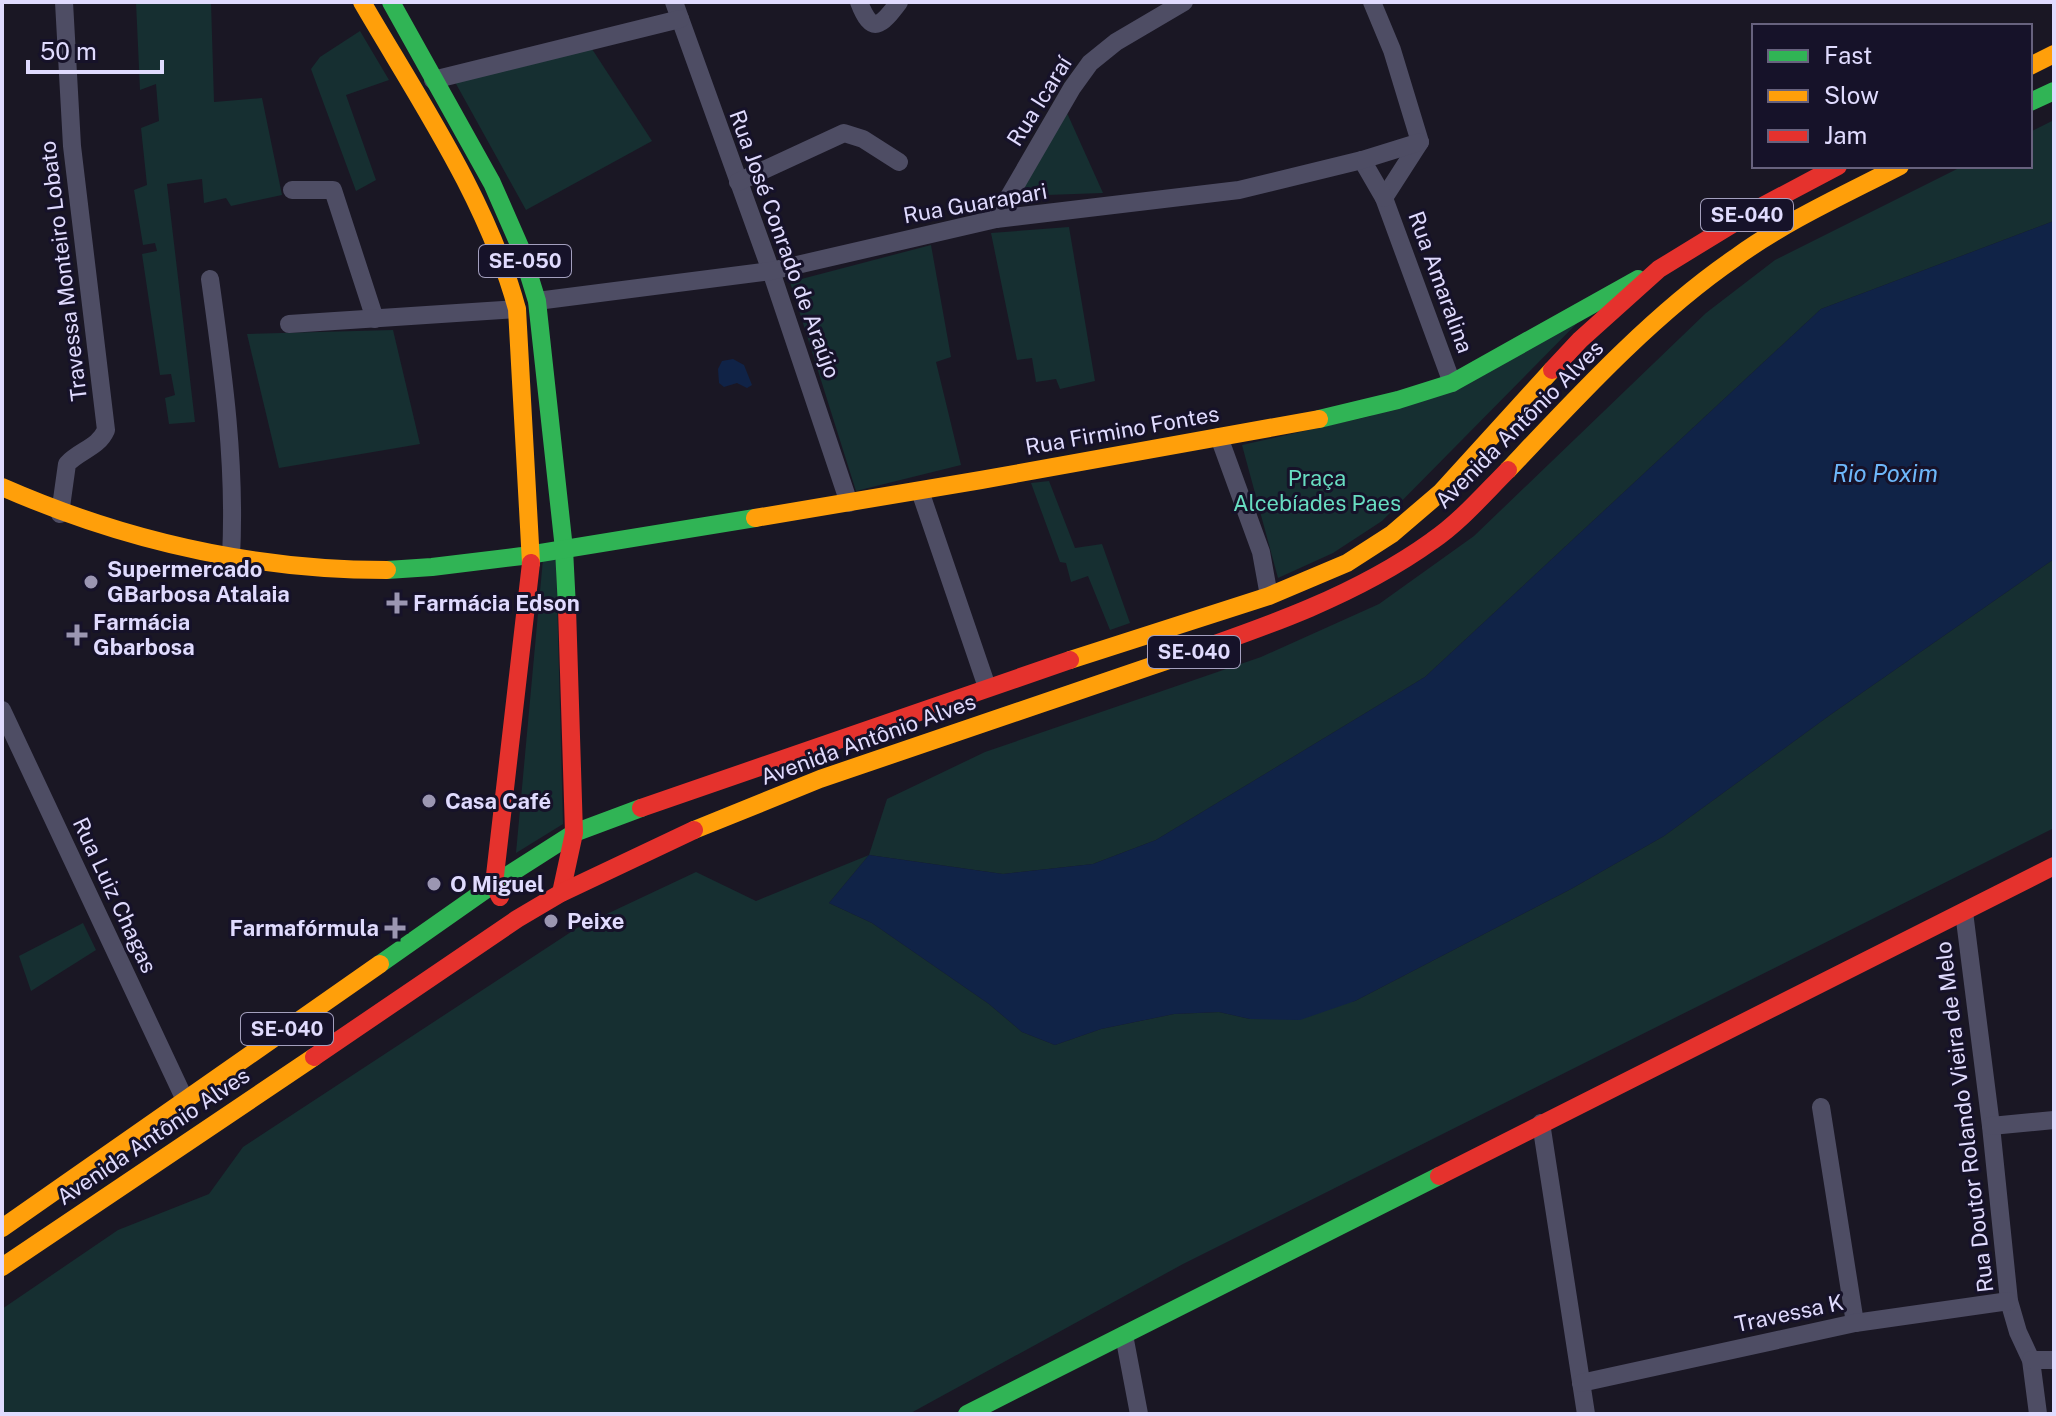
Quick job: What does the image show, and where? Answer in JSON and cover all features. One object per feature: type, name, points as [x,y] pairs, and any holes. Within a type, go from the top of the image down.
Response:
[{"type":"main road","points":[[362,2],[477,201],[510,277],[517,309],[532,555],[494,884],[506,905],[523,915]]},
{"type":"main road","name":"SE-050","points":[[391,2],[492,183],[521,249],[537,301],[564,549]]},
{"type":"main road","points":[[2032,65],[2054,54]]},
{"type":"main road","points":[[2032,101],[2054,91]]},
{"type":"main road","name":"SE-040","points":[[1659,269],[1757,209],[1834,168]]},
{"type":"main road","name":"Avenida Antônio Alves","points":[[2,1267],[523,915],[561,893],[697,829],[820,779],[1279,622],[1360,584],[1433,541],[1477,502],[1579,395],[1681,300],[1734,258],[1796,219],[1896,168]]},
{"type":"main road","name":"Rua Firmino Fontes","points":[[2,487],[60,514],[152,541],[231,557],[323,568],[402,570],[532,555],[920,491],[1333,416],[1398,400],[1452,383],[1623,286],[1659,269]]},
{"type":"main road","name":"Avenida Antônio Alves","points":[[2,1228],[494,884],[574,833],[987,687],[1269,596],[1347,563],[1392,534],[1441,492],[1580,340],[1659,269]]},
{"type":"main road","points":[[561,893],[574,833],[564,549]]},
{"type":"main road","points":[[967,1414],[2054,866]]},
{"type":"street","name":"Travessa Monteiro Lobato","points":[[60,514],[67,464],[102,440],[106,430],[72,146],[64,2]]},
{"type":"street","points":[[859,2],[871,24],[885,20],[899,2]]},
{"type":"street","name":"Rua Icaraí","points":[[996,219],[1072,88],[1090,63],[1116,42],[1184,2]]},
{"type":"street","points":[[1372,2],[1392,50],[1420,142]]},
{"type":"street","points":[[433,80],[677,10]]},
{"type":"street","name":"Rua José Conrado de Araújo","points":[[677,10],[771,271],[849,503]]},
{"type":"street","points":[[738,182],[844,133],[863,139],[899,162]]},
{"type":"street","name":"Rua Guarapari","points":[[537,301],[771,271],[996,219],[1239,190],[1362,160],[1420,142]]},
{"type":"street","name":"Rua Amaralina","points":[[1384,198],[1420,142]]},
{"type":"street","name":"Rua Amaralina","points":[[1362,160],[1384,198],[1452,383]]},
{"type":"street","points":[[292,190],[333,190],[375,319]]},
{"type":"street","points":[[210,279],[231,449],[234,503],[231,557]]},
{"type":"street","points":[[289,324],[517,309]]},
{"type":"street","points":[[1219,437],[1261,552],[1269,596]]},
{"type":"street","points":[[920,491],[987,687]]},
{"type":"street","name":"Rua Luiz Chagas","points":[[2,710],[185,1100]]},
{"type":"street","name":"Rua Doutor Rolando Vieira de Melo","points":[[1964,912],[2009,1301],[2031,1360],[2038,1414]]},
{"type":"street","points":[[1821,1107],[1855,1323]]},
{"type":"street","points":[[1991,1126],[2054,1120]]},
{"type":"street","points":[[1541,1123],[1586,1414]]},
{"type":"street","name":"Travessa K","points":[[1581,1383],[1855,1323],[2009,1301]]},
{"type":"street","points":[[1124,1335],[1139,1414]]},
{"type":"street","points":[[2031,1360],[2054,1360]]},
{"type":"green space","points":[[136,2],[211,2],[214,102],[262,98],[282,195],[231,206],[226,198],[204,203],[202,179],[167,184],[195,422],[169,424],[165,398],[175,395],[171,374],[160,375],[142,254],[157,251],[155,243],[143,245],[134,190],[147,185],[141,128],[159,121],[156,84],[140,90]]},
{"type":"green space","points":[[360,31],[389,80],[346,95],[376,180],[356,191],[311,69],[320,57]]},
{"type":"green space","points":[[592,49],[652,141],[526,210],[455,82]]},
{"type":"green space","points":[[1067,113],[1103,193],[1018,196]]},
{"type":"green space","points":[[2054,120],[2054,221],[1821,309],[1425,677],[1156,840],[1093,864],[1003,874],[869,855],[887,799],[985,752],[1261,657],[1379,604],[1474,536],[1706,313],[1775,260],[1959,168],[2032,168],[2032,131]]},
{"type":"green space","points":[[1069,227],[1095,381],[1060,389],[1056,379],[1036,382],[1032,358],[1017,360],[991,233]]},
{"type":"green space","points":[[931,245],[951,357],[936,362],[961,465],[856,491],[790,282]]},
{"type":"green space","name":"Praça Alcebíades Paes","points":[[1593,307],[1382,521],[1333,553],[1278,578],[1242,445],[1371,416]]},
{"type":"green space","points":[[393,330],[420,444],[279,468],[247,334]]},
{"type":"green space","points":[[1049,481],[1075,548],[1102,544],[1130,623],[1110,630],[1088,576],[1071,582],[1066,563],[1060,562],[1031,483]]},
{"type":"green space","points":[[556,557],[563,824],[516,853],[543,559]]},
{"type":"green space","points":[[2054,559],[2054,828],[1183,1264],[909,1414],[2,1414],[2,1309],[118,1230],[209,1194],[243,1147],[577,928],[696,872],[756,901],[869,855],[829,903],[872,923],[989,1004],[1022,1032],[1055,1045],[1101,1029],[1174,1014],[1219,1012],[1250,1019],[1355,1001],[1571,889],[1664,836],[1830,715]]},
{"type":"green space","points":[[83,923],[96,950],[31,991],[19,956]]},
{"type":"water","name":"Rio Poxim","points":[[2054,221],[2054,559],[1830,715],[1664,836],[1571,889],[1355,1001],[1300,1020],[1250,1019],[1219,1012],[1174,1014],[1101,1029],[1055,1045],[1022,1032],[989,1004],[872,923],[829,903],[869,855],[1003,874],[1093,864],[1156,840],[1425,677],[1821,309]]},
{"type":"water","points":[[733,359],[744,365],[752,385],[747,388],[737,383],[724,387],[719,383],[718,369],[722,361]]},
{"type":"traffic: fast","points":[[391,2],[492,183],[521,249],[537,301],[564,549],[567,608]]},
{"type":"traffic: fast","points":[[2032,101],[2054,91]]},
{"type":"traffic: fast","points":[[1319,419],[1452,383],[1638,279]]},
{"type":"traffic: fast","points":[[387,570],[522,556],[755,518]]},
{"type":"traffic: fast","points":[[380,964],[494,884],[574,833],[641,808]]},
{"type":"traffic: fast","points":[[967,1414],[1439,1176]]},
{"type":"traffic: slow","points":[[362,2],[470,189],[504,268],[517,309],[531,563]]},
{"type":"traffic: slow","points":[[2032,65],[2054,54]]},
{"type":"traffic: slow","points":[[1508,470],[1616,358],[1704,280],[1774,232],[1896,168]]},
{"type":"traffic: slow","points":[[1070,660],[1269,596],[1347,563],[1392,534],[1441,492],[1552,370]]},
{"type":"traffic: slow","points":[[755,518],[1319,419]]},
{"type":"traffic: slow","points":[[2,487],[95,523],[190,549],[288,565],[387,570]]},
{"type":"traffic: slow","points":[[694,830],[820,779],[1172,659]]},
{"type":"traffic: slow","points":[[2,1228],[380,964]]},
{"type":"traffic: slow","points":[[2,1267],[314,1057]]},
{"type":"traffic: jam","points":[[1552,370],[1580,340],[1659,269],[1757,209],[1834,168]]},
{"type":"traffic: jam","points":[[1172,659],[1273,623],[1371,579],[1442,533],[1508,470]]},
{"type":"traffic: jam","points":[[500,897],[494,884],[531,563]]},
{"type":"traffic: jam","points":[[561,893],[574,833],[567,608]]},
{"type":"traffic: jam","points":[[641,808],[1070,660]]},
{"type":"traffic: jam","points":[[314,1057],[517,919],[561,893],[694,830]]},
{"type":"traffic: jam","points":[[1439,1176],[2054,866]]},
{"type":"place","name":"Supermercado GBarbosa Atalaia","points":[[91,582]]},
{"type":"place","name":"Farmácia Edson","points":[[397,603]]},
{"type":"place","name":"Farmácia Gbarbosa","points":[[77,635]]},
{"type":"place","name":"Casa Café","points":[[429,801]]},
{"type":"place","name":"O Miguel","points":[[434,884]]},
{"type":"place","name":"Peixe","points":[[551,921]]},
{"type":"place","name":"Farmafórmula","points":[[395,928]]}]
